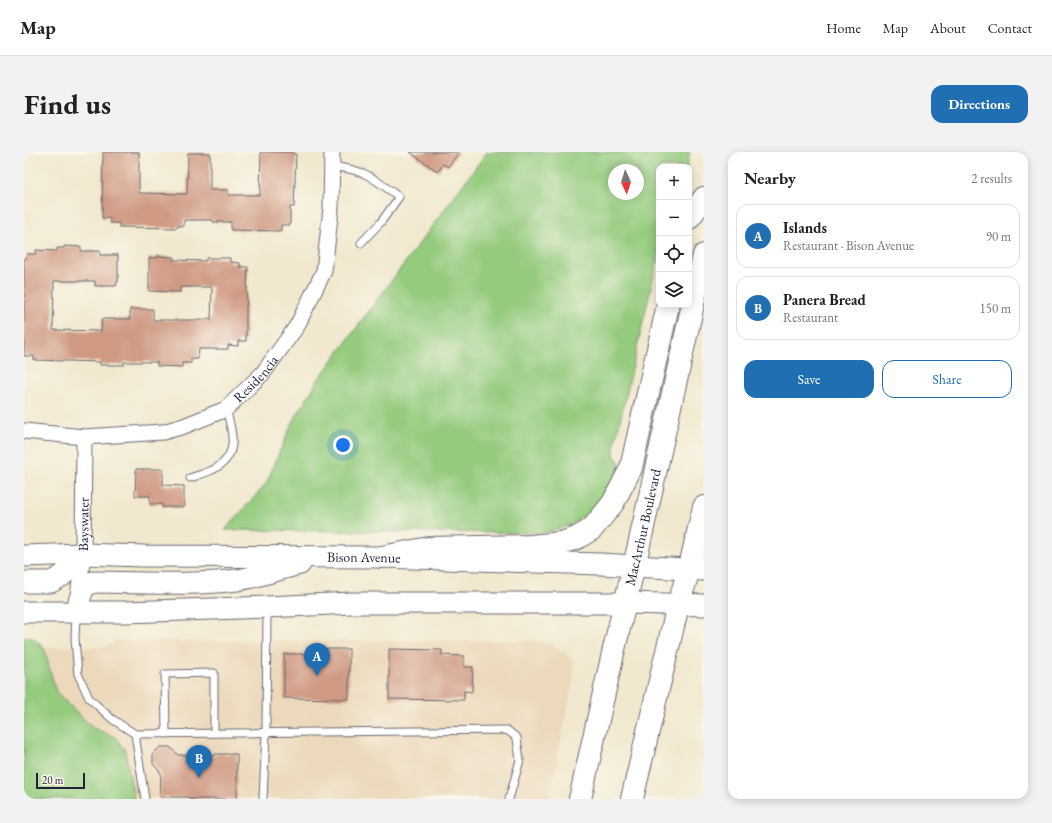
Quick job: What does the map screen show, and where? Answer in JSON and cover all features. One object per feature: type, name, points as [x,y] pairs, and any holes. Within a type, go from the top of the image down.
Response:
[{"type":"main road","points":[[692,214],[704,198]]},
{"type":"main road","name":"MacArthur Boulevard","points":[[580,799],[625,603],[635,566],[704,255]]},
{"type":"main road","points":[[382,557],[429,548],[531,546],[562,543],[577,538],[592,529],[613,503],[630,468],[667,308]]},
{"type":"main road","points":[[632,799],[678,605],[697,570],[704,507]]},
{"type":"main road","points":[[24,582],[51,582],[62,576],[83,554]]},
{"type":"main road","name":"Bison Avenue","points":[[24,556],[83,554],[144,556],[382,557],[600,564],[697,570]]},
{"type":"main road","points":[[76,612],[85,586],[92,582],[186,583],[239,580],[324,556]]},
{"type":"main road","points":[[24,612],[126,612],[267,607],[352,602],[625,603],[704,605]]},
{"type":"street","name":"Residencia","points":[[24,431],[84,437],[163,432],[184,426],[226,409],[263,373],[297,326],[324,271],[331,208],[332,159]]},
{"type":"street","name":"Bayswater","points":[[76,612],[83,554],[84,437]]},
{"type":"lane","points":[[332,159],[351,170],[364,174],[399,196],[381,222],[361,243]]},
{"type":"lane","points":[[190,478],[216,468],[227,459],[233,445],[232,429],[226,409]]},
{"type":"lane","points":[[263,799],[266,734],[267,607]]},
{"type":"lane","points":[[76,612],[75,639],[78,674],[89,698],[112,718],[135,734],[266,734],[507,730],[517,738],[520,760],[508,799]]},
{"type":"lane","points":[[166,734],[166,674],[214,673],[214,733]]},
{"type":"lane","points":[[135,734],[144,799]]},
{"type":"shaded area","points":[[115,641],[534,641],[554,645],[567,654],[573,662],[574,676],[549,799],[134,799],[125,750],[115,737],[93,728],[56,692],[44,648],[105,647]]},
{"type":"green space","points":[[487,152],[690,152],[688,164],[656,164],[656,266],[614,447],[614,455],[620,463],[613,485],[600,504],[571,525],[545,533],[225,530],[266,484],[292,423],[318,380]]},
{"type":"green space","points":[[24,637],[32,637],[44,648],[56,692],[93,728],[115,737],[125,750],[134,799],[24,799]]},
{"type":"building","points":[[103,152],[139,152],[139,193],[187,194],[188,153],[210,153],[210,190],[228,190],[228,195],[260,195],[261,152],[293,152],[293,154],[296,154],[294,207],[290,207],[290,225],[281,225],[281,231],[231,230],[231,222],[213,222],[213,220],[184,220],[184,226],[177,226],[177,228],[119,227],[119,223],[110,223],[110,218],[102,218]]},
{"type":"building","points":[[410,152],[459,152],[448,167],[443,164],[438,172]]},
{"type":"building","points":[[64,246],[81,247],[81,251],[100,251],[100,255],[118,255],[118,282],[116,286],[95,286],[95,281],[54,281],[53,330],[101,331],[102,319],[130,319],[130,309],[153,309],[153,320],[211,319],[212,287],[180,287],[180,292],[149,291],[149,258],[157,258],[157,256],[174,257],[173,260],[206,261],[206,258],[230,258],[230,262],[240,263],[240,267],[248,267],[246,341],[238,341],[238,346],[228,345],[228,349],[199,349],[198,359],[191,359],[191,363],[182,363],[182,367],[157,366],[157,362],[124,362],[124,365],[100,365],[100,362],[34,360],[34,356],[24,356],[24,259],[26,259],[27,254],[36,254],[36,250],[57,251],[57,248],[64,248]]},
{"type":"building","points":[[136,469],[163,469],[163,485],[184,486],[184,507],[162,507],[162,504],[150,504],[150,496],[135,496]]},
{"type":"building","points":[[308,649],[349,649],[349,699],[284,698],[284,654],[308,654]]},
{"type":"building","points":[[389,649],[442,650],[442,655],[464,656],[464,667],[473,667],[472,692],[464,691],[464,700],[389,699]]},
{"type":"building","points":[[160,747],[170,747],[178,755],[215,756],[215,754],[237,754],[237,799],[189,799],[189,797],[160,797],[161,773],[153,764],[153,754]]},
{"type":"place","name":"Islands","points":[[317,676]]},
{"type":"place","name":"Panera Bread","points":[[199,778]]}]
